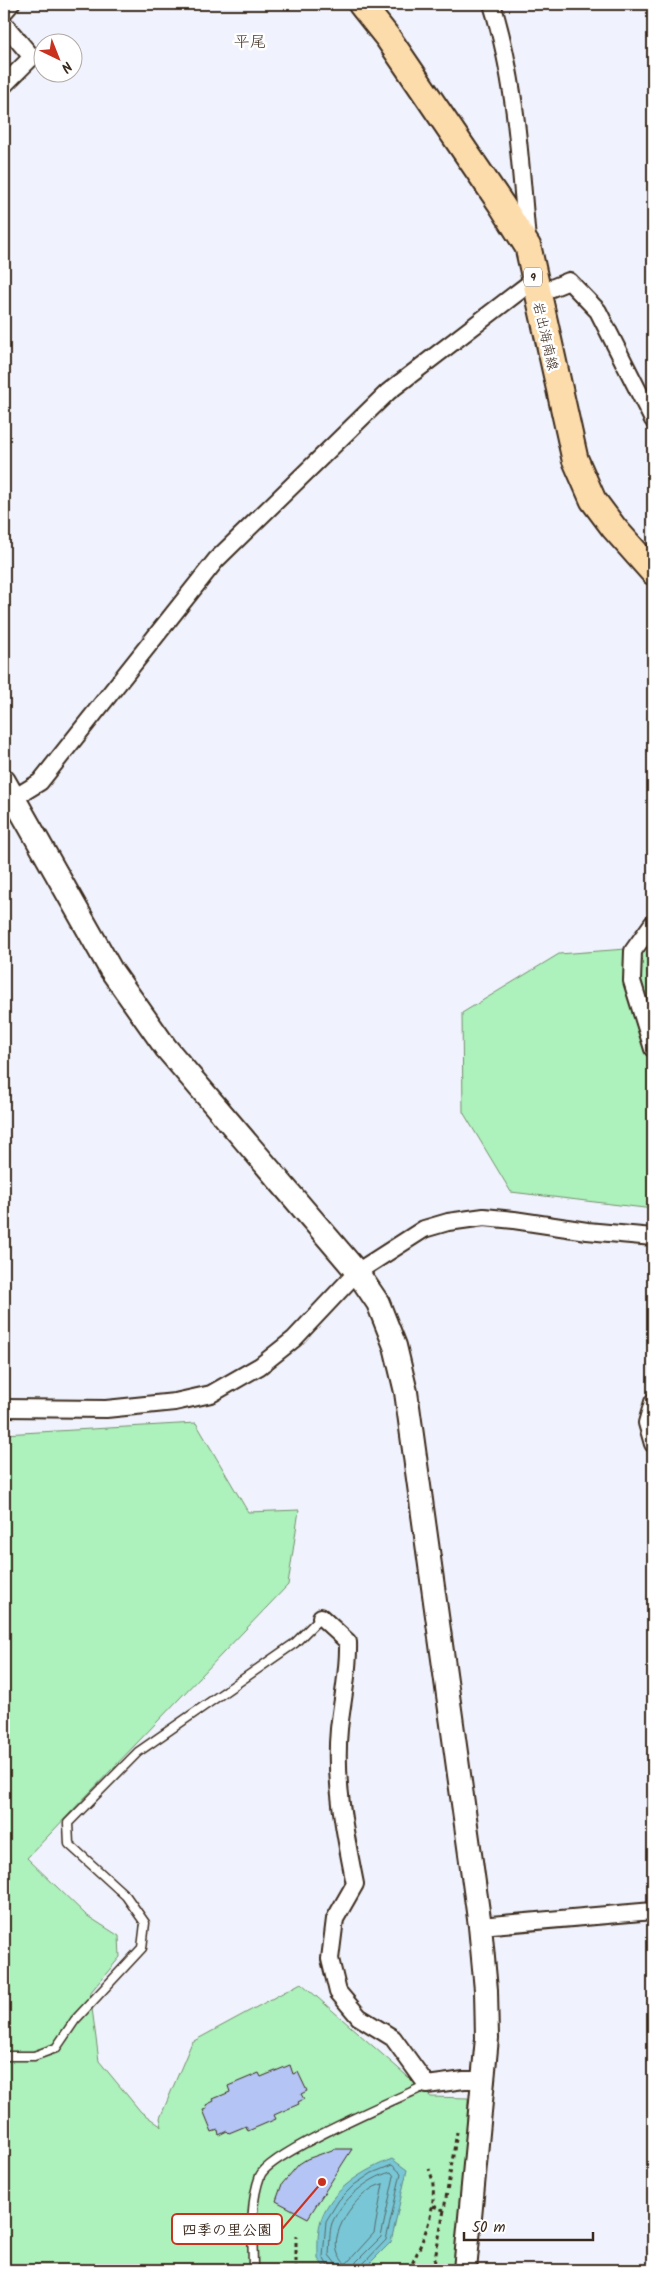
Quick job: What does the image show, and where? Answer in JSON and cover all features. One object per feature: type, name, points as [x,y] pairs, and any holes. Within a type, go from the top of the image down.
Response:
[{"type":"main road","name":"岩出海南線","points":[[361,4],[388,38],[528,247],[575,459],[593,500],[614,528],[653,572]]},
{"type":"street","points":[[4,12],[11,4]]},
{"type":"street","points":[[492,4],[502,34],[514,104],[528,247]]},
{"type":"street","points":[[4,24],[32,57],[4,85]]},
{"type":"street","points":[[465,2270],[484,2080],[486,1990],[480,1926],[406,1392],[394,1346],[378,1302],[357,1272],[166,1048],[111,970],[9,789],[40,782],[216,560],[388,392],[526,286],[537,294],[569,281],[598,311],[653,420]]},
{"type":"street","points":[[653,923],[633,951],[632,980],[653,1049]]},
{"type":"street","points":[[4,1408],[106,1409],[175,1402],[212,1394],[260,1366],[294,1339],[357,1272],[424,1229],[448,1222],[484,1217],[653,1237]]},
{"type":"street","points":[[653,1402],[647,1423],[653,1444]]},
{"type":"street","points":[[321,1617],[348,1642],[349,1666],[338,1730],[340,1808],[355,1884],[335,1919],[330,1959],[338,1992],[359,2017],[393,2038],[427,2085],[454,2081],[484,2080]]},
{"type":"street","points":[[480,1926],[653,1911]]},
{"type":"lane","points":[[4,2056],[34,2056],[56,2048],[75,2020],[142,1948],[145,1923],[126,1896],[69,1844],[68,1823],[138,1752],[295,1643],[321,1617]]},
{"type":"lane","points":[[253,2270],[252,2212],[261,2174],[296,2146],[427,2085]]},
{"type":"path","points":[[433,2270],[458,2126]]},
{"type":"path","points":[[409,2270],[433,2206],[432,2176],[429,2169]]},
{"type":"path","points":[[433,2206],[444,2210]]},
{"type":"path","points":[[296,2236],[296,2270]]},
{"type":"green space","points":[[653,947],[653,1209],[511,1192],[463,1112],[462,1013],[559,954]]},
{"type":"green space","points":[[196,1423],[248,1512],[299,1510],[288,1585],[27,1858],[86,1915],[119,1936],[120,1957],[90,1993],[99,2061],[141,2112],[162,2127],[160,2118],[192,2042],[301,1983],[431,2097],[468,2098],[460,2270],[4,2270],[4,1434]]},
{"type":"water","points":[[392,2159],[407,2170],[391,2242],[363,2270],[327,2270],[318,2259],[319,2229],[326,2209],[340,2190],[350,2182],[370,2169]]},
{"type":"building","points":[[290,2065],[293,2074],[298,2072],[307,2091],[301,2094],[304,2099],[298,2102],[299,2104],[274,2115],[276,2119],[248,2131],[246,2126],[219,2135],[218,2130],[212,2132],[203,2110],[207,2109],[206,2105],[214,2101],[213,2099],[230,2092],[228,2086],[259,2073],[261,2077]]},
{"type":"building","points":[[335,2149],[352,2149],[308,2218],[276,2201],[282,2184],[299,2164],[307,2159]]},
{"type":"place","name":"四季の里公園","points":[[322,2182]]},
{"type":"district","name":"平尾","points":[[250,41]]}]
